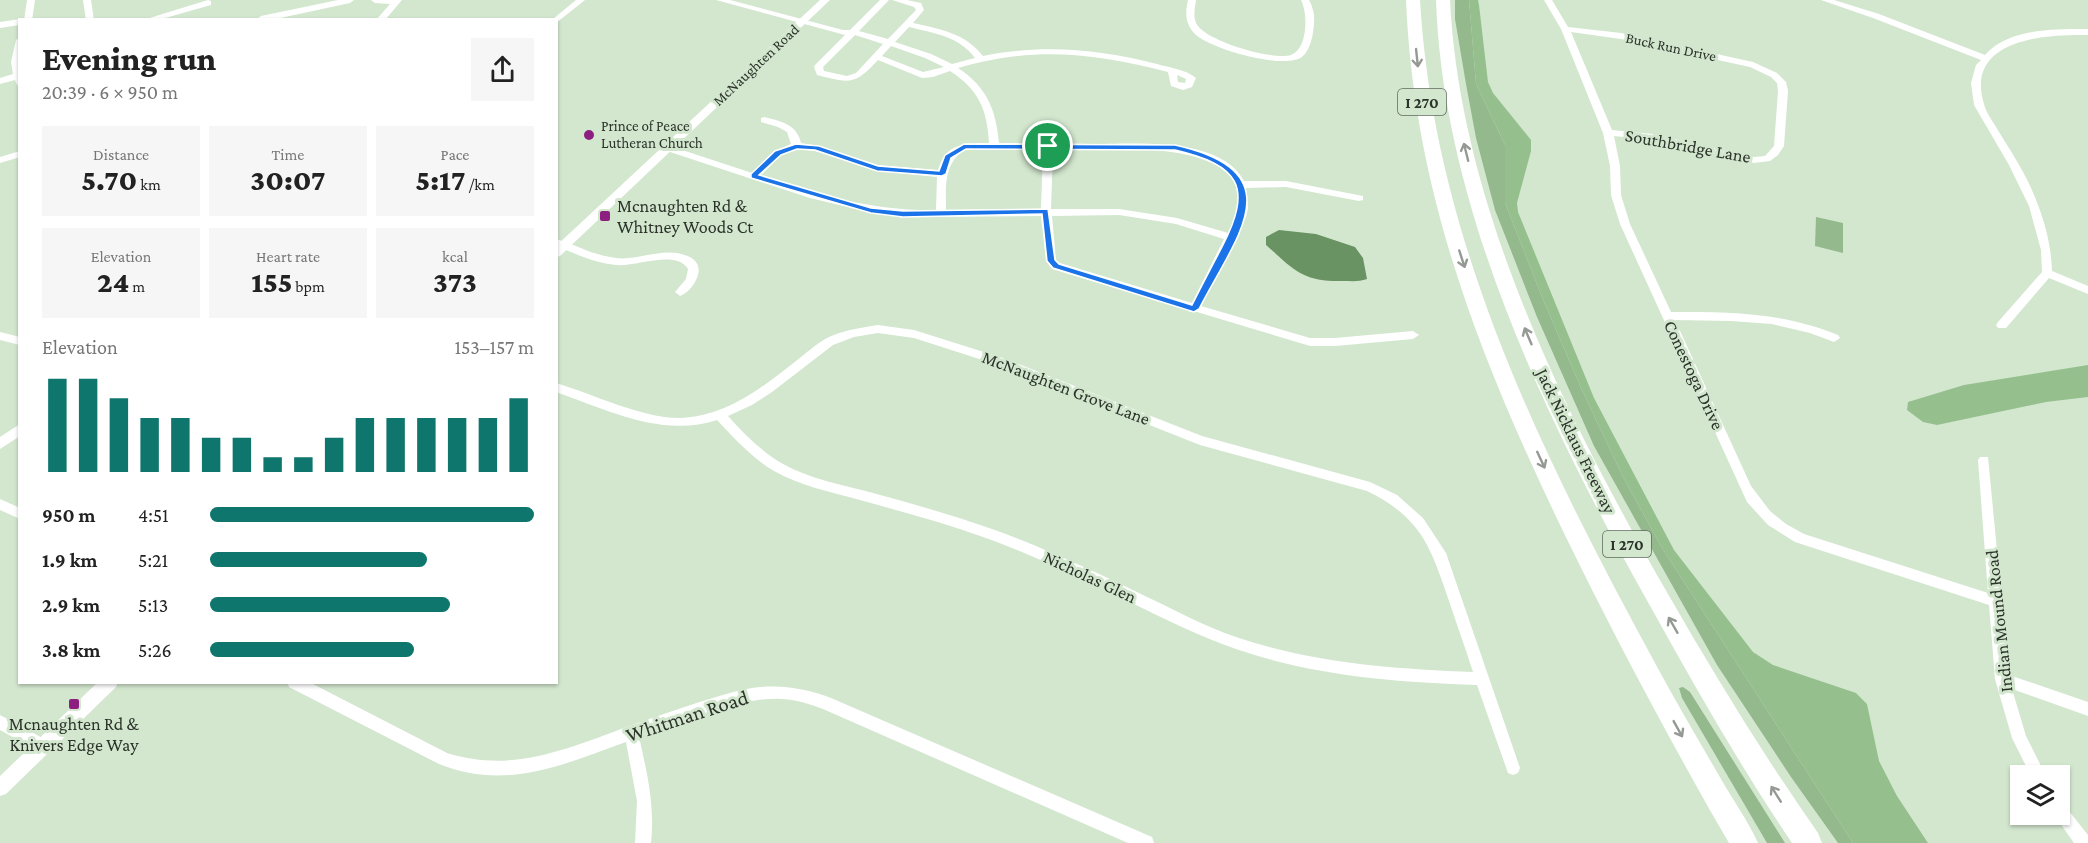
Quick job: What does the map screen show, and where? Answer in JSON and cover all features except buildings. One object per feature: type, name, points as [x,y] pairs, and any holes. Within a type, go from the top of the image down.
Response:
[{"type":"highway","name":"Jack Nicklaus Freeway","points":[[1413,0],[1421,94],[1443,203],[1503,374],[1531,440],[1598,579],[1677,727],[1744,843]]},
{"type":"highway","name":"Jack Nicklaus Freeway","points":[[1443,0],[1451,85],[1465,150],[1499,263],[1548,384],[1597,487],[1645,576],[1702,676],[1808,843]]},
{"type":"street","points":[[28,18],[31,0]]},
{"type":"street","points":[[87,0],[90,18]]},
{"type":"street","points":[[266,18],[350,0]]},
{"type":"street","points":[[375,0],[396,1]]},
{"type":"street","points":[[558,19],[581,0]]},
{"type":"street","points":[[752,0],[843,33],[853,32],[888,43],[951,67],[976,89],[988,106],[993,123],[994,145]]},
{"type":"street","name":"McNaughten Road","points":[[559,247],[825,0]]},
{"type":"street","points":[[885,0],[818,67],[820,73],[854,78],[877,57],[920,8],[897,0]]},
{"type":"street","points":[[1191,0],[1188,9],[1189,19],[1201,36],[1213,43],[1280,59],[1298,56],[1305,45],[1310,13],[1305,0]]},
{"type":"street","name":"Conestoga Drive","points":[[1548,0],[1565,29],[1608,133],[1615,166],[1618,206],[1750,497],[1761,511],[1789,534],[1995,601]]},
{"type":"street","points":[[1825,0],[1876,16],[1984,58]]},
{"type":"street","points":[[382,18],[396,1]]},
{"type":"street","points":[[724,1],[806,18]]},
{"type":"street","points":[[154,18],[208,3]]},
{"type":"street","points":[[0,26],[18,22]]},
{"type":"street","points":[[908,24],[960,38],[973,47],[980,58]]},
{"type":"street","name":"Buck Run Drive","points":[[1565,29],[1621,36],[1753,65],[1774,75],[1781,82],[1783,91],[1779,146],[1775,153],[1767,159]]},
{"type":"street","points":[[2002,325],[2047,273],[2048,248],[2042,223],[1979,105],[1976,94],[1976,75],[1984,58],[1997,49],[2023,38],[2056,32],[2088,32]]},
{"type":"street","points":[[0,81],[18,79],[15,62],[18,46]]},
{"type":"street","points":[[877,57],[922,75],[930,75],[980,58],[1026,51],[1066,51],[1112,56],[1172,71]]},
{"type":"street","points":[[764,120],[791,129],[796,137],[796,146]]},
{"type":"street","name":"Southbridge Lane","points":[[1608,133],[1652,137],[1739,157],[1767,159]]},
{"type":"street","points":[[754,176],[778,153],[796,146],[816,148],[877,168],[942,174]]},
{"type":"street","points":[[941,213],[942,174],[945,160],[952,152],[964,146],[1156,147],[1188,150],[1215,160],[1233,172],[1241,185],[1244,198],[1243,210],[1238,225],[1194,309]]},
{"type":"street","points":[[1048,146],[1046,211],[1051,261],[1056,266],[1310,342],[1413,335]]},
{"type":"street","points":[[667,148],[865,210],[903,214],[1119,212],[1156,217],[1230,237]]},
{"type":"street","points":[[0,160],[18,155]]},
{"type":"street","points":[[1241,185],[1256,182],[1292,184],[1359,198]]},
{"type":"street","points":[[559,247],[615,262],[633,262],[669,256],[682,258],[693,265],[695,271],[689,283],[680,292]]},
{"type":"street","points":[[2047,273],[2088,290]]},
{"type":"street","points":[[1666,316],[1751,317],[1782,320],[1809,326],[1834,338]]},
{"type":"street","name":"McNaughten Grove Lane","points":[[558,388],[652,420],[685,422],[720,416],[759,396],[829,342],[865,330],[892,330],[914,334],[1002,362],[1200,440],[1370,487],[1398,502],[1428,533],[1439,553],[1513,768]]},
{"type":"street","points":[[0,336],[18,340]]},
{"type":"street","name":"Nicholas Glen","points":[[720,416],[741,439],[764,457],[805,479],[989,533],[1055,560],[1169,616],[1235,642],[1272,654],[1352,671],[1395,676],[1481,679]]},
{"type":"street","points":[[0,444],[18,430]]},
{"type":"street","name":"Indian Mound Road","points":[[1983,460],[2002,680],[2019,738],[2033,765]]},
{"type":"street","points":[[0,504],[18,513]]},
{"type":"street","points":[[2002,680],[2088,709]]},
{"type":"street","points":[[0,788],[108,684]]},
{"type":"street","name":"Whitman Road","points":[[298,684],[444,759],[476,769],[495,770],[529,767],[727,700],[763,692],[796,694],[826,703],[1146,843]]},
{"type":"street","points":[[0,722],[43,746]]},
{"type":"street","points":[[631,733],[642,782],[645,808],[643,843]]},
{"type":"street","points":[[2070,824],[2084,843]]},
{"type":"shaded area","points":[[1455,0],[1469,0],[1476,84],[1505,145],[1505,203],[1581,388],[1623,477],[1662,548],[1853,843],[1838,843],[1717,665],[1594,446],[1537,317],[1495,210],[1476,138],[1455,19]]},
{"type":"shaded area","points":[[1469,0],[1478,0],[1488,82],[1493,93],[1531,140],[1531,151],[1517,203],[1518,212],[1594,398],[1674,550],[1753,652],[1773,665],[1856,693],[1867,704],[1879,761],[1897,796],[1928,843],[1853,843],[1662,548],[1623,477],[1581,388],[1505,203],[1505,145],[1476,84]]},
{"type":"shaded area","points":[[1816,217],[1843,223],[1843,253],[1815,246]]},
{"type":"shaded area","points":[[1279,230],[1316,234],[1355,247],[1363,258],[1367,279],[1330,281],[1300,273],[1266,245],[1266,237]]},
{"type":"shaded area","points":[[2088,365],[2088,397],[2046,402],[1937,425],[1923,422],[1907,410],[1908,402],[1964,385]]},
{"type":"shaded area","points":[[1683,687],[1690,692],[1785,843],[1767,843],[1682,698],[1679,688]]},
{"type":"place","name":"Prince of Peace Lutheran Church","points":[[589,135]]},
{"type":"place","name":"Mcnaughten Rd & Whitney Woods Ct","points":[[605,216]]},
{"type":"place","name":"Mcnaughten Rd & Knivers Edge Way","points":[[74,704]]},
{"type":"route","points":[[796,146],[816,148],[877,168],[942,174],[948,156],[964,146],[1048,146],[1175,148],[1202,154],[1233,172],[1241,185],[1244,198],[1243,210],[1238,225],[1194,309],[1056,266],[1051,261],[1046,211],[903,214],[871,211],[754,176],[778,153],[796,146]]}]
